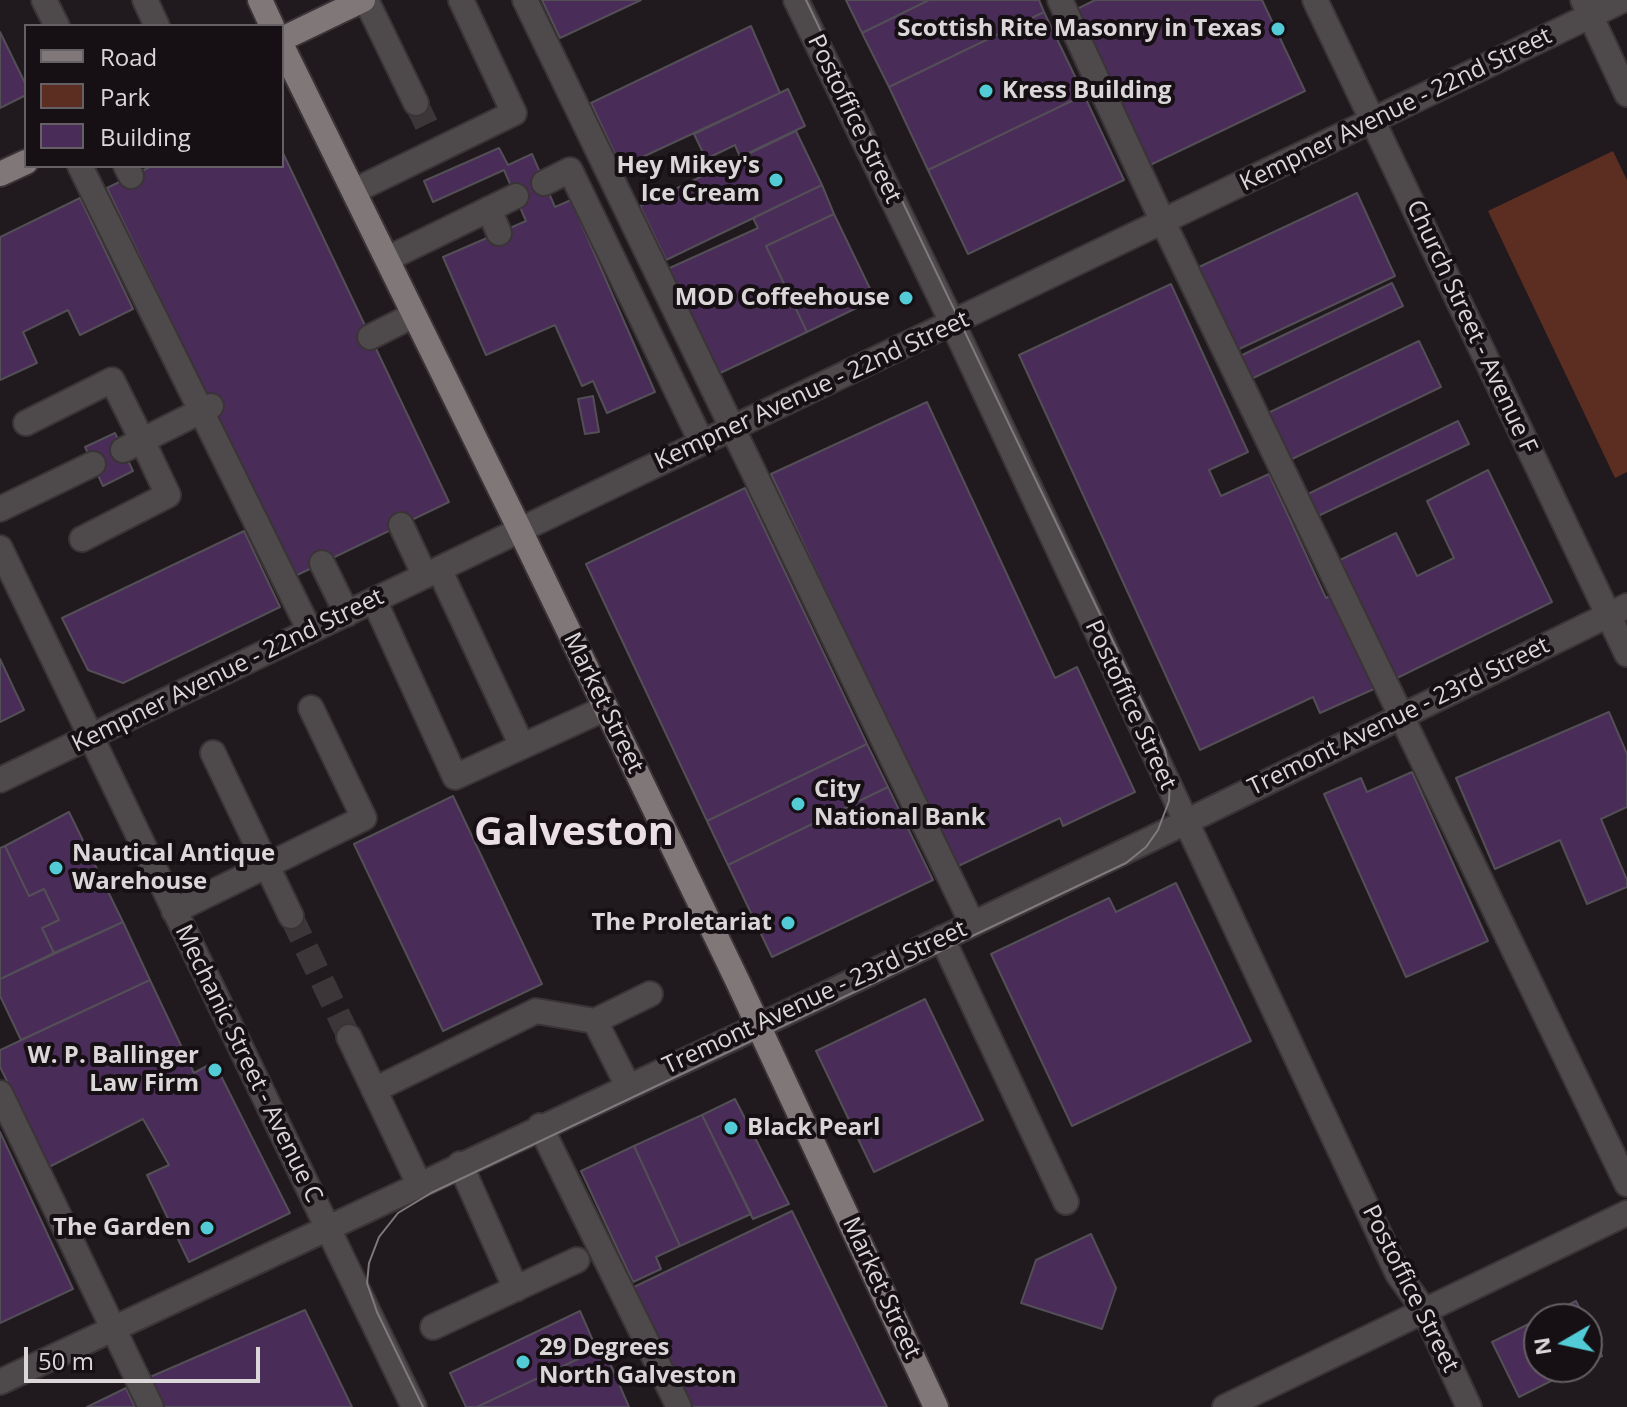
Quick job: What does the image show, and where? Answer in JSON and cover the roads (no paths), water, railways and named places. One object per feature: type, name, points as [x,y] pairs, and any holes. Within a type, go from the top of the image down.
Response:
[{"type":"main road","points":[[260,0],[271,24]]},
{"type":"main road","points":[[284,38],[365,0]]},
{"type":"main road","name":"Market Street","points":[[284,50],[759,1026],[936,1407]]},
{"type":"main road","points":[[0,174],[24,163]]},
{"type":"street","points":[[44,0],[56,24]]},
{"type":"street","points":[[145,0],[156,24]]},
{"type":"street","points":[[365,0],[416,103]]},
{"type":"street","points":[[354,191],[434,140],[514,113],[461,0]]},
{"type":"street","points":[[525,0],[972,923]]},
{"type":"street","name":"Postoffice Street","points":[[796,0],[953,324],[1398,1274],[1424,1310],[1469,1407]]},
{"type":"street","points":[[1060,0],[1163,222],[1627,1184]]},
{"type":"street","name":"Church Street - Avenue F","points":[[1315,0],[1372,121],[1618,610],[1627,654]]},
{"type":"street","name":"Kempner Avenue - 22nd Street","points":[[0,780],[1372,121],[1587,8],[1623,0]]},
{"type":"street","points":[[1587,8],[1627,94]]},
{"type":"street","points":[[81,168],[206,409],[310,631]]},
{"type":"street","points":[[544,183],[570,170],[616,283],[702,443]]},
{"type":"street","points":[[387,259],[516,196]]},
{"type":"street","points":[[489,209],[499,233]]},
{"type":"street","points":[[370,337],[414,315]]},
{"type":"street","points":[[26,423],[112,380],[132,445],[168,495],[82,539]]},
{"type":"street","points":[[132,445],[206,409]]},
{"type":"street","points":[[0,509],[93,464]]},
{"type":"street","points":[[401,525],[432,573],[522,746]]},
{"type":"street","name":"Mechanic Street - Avenue C","points":[[1,554],[414,1407]]},
{"type":"street","points":[[322,563],[347,614]]},
{"type":"street","points":[[374,600],[455,777],[606,708]]},
{"type":"street","name":"Tremont Avenue - 23rd Street","points":[[0,1382],[540,1126],[759,1026],[1618,610]]},
{"type":"street","points":[[174,911],[364,818],[311,708]]},
{"type":"street","points":[[213,753],[291,916]]},
{"type":"street","points":[[942,938],[1066,1202]]},
{"type":"street","points":[[374,1090],[536,1011],[595,1021],[650,994]]},
{"type":"street","points":[[595,1021],[628,1086]]},
{"type":"street","points":[[349,1037],[419,1184]]},
{"type":"street","points":[[0,1093],[151,1407]]},
{"type":"street","points":[[540,1126],[679,1407]]},
{"type":"street","points":[[460,1164],[516,1289]]},
{"type":"street","points":[[1225,1407],[1627,1213]]},
{"type":"street","points":[[433,1327],[577,1260]]},
{"type":"tunnel","points":[[416,103],[429,130]]},
{"type":"tunnel","points":[[291,916],[349,1037]]},
{"type":"tram line","points":[[423,1407],[377,1312],[367,1283],[369,1263],[379,1237],[398,1213],[431,1193],[1126,863],[1146,847],[1158,830],[1169,801],[1170,779],[1165,750],[806,0]]},
{"type":"place","name":"Scottish Rite Masonry in Texas","points":[[1278,29]]},
{"type":"place","name":"Kress Building","points":[[986,91]]},
{"type":"place","name":"Hey Mikey's Ice Cream","points":[[776,180]]},
{"type":"place","name":"MOD Coffeehouse","points":[[906,298]]},
{"type":"place","name":"City National Bank","points":[[798,804]]},
{"type":"place","name":"Nautical Antique Warehouse","points":[[56,868]]},
{"type":"place","name":"The Proletariat","points":[[788,923]]},
{"type":"place","name":"W. P. Ballinger Law Firm","points":[[215,1070]]},
{"type":"place","name":"Black Pearl","points":[[731,1128]]},
{"type":"place","name":"The Garden","points":[[207,1228]]},
{"type":"place","name":"29 Degrees North Galveston","points":[[523,1362]]},
{"type":"district","name":"Galveston","points":[[574,834]]}]
